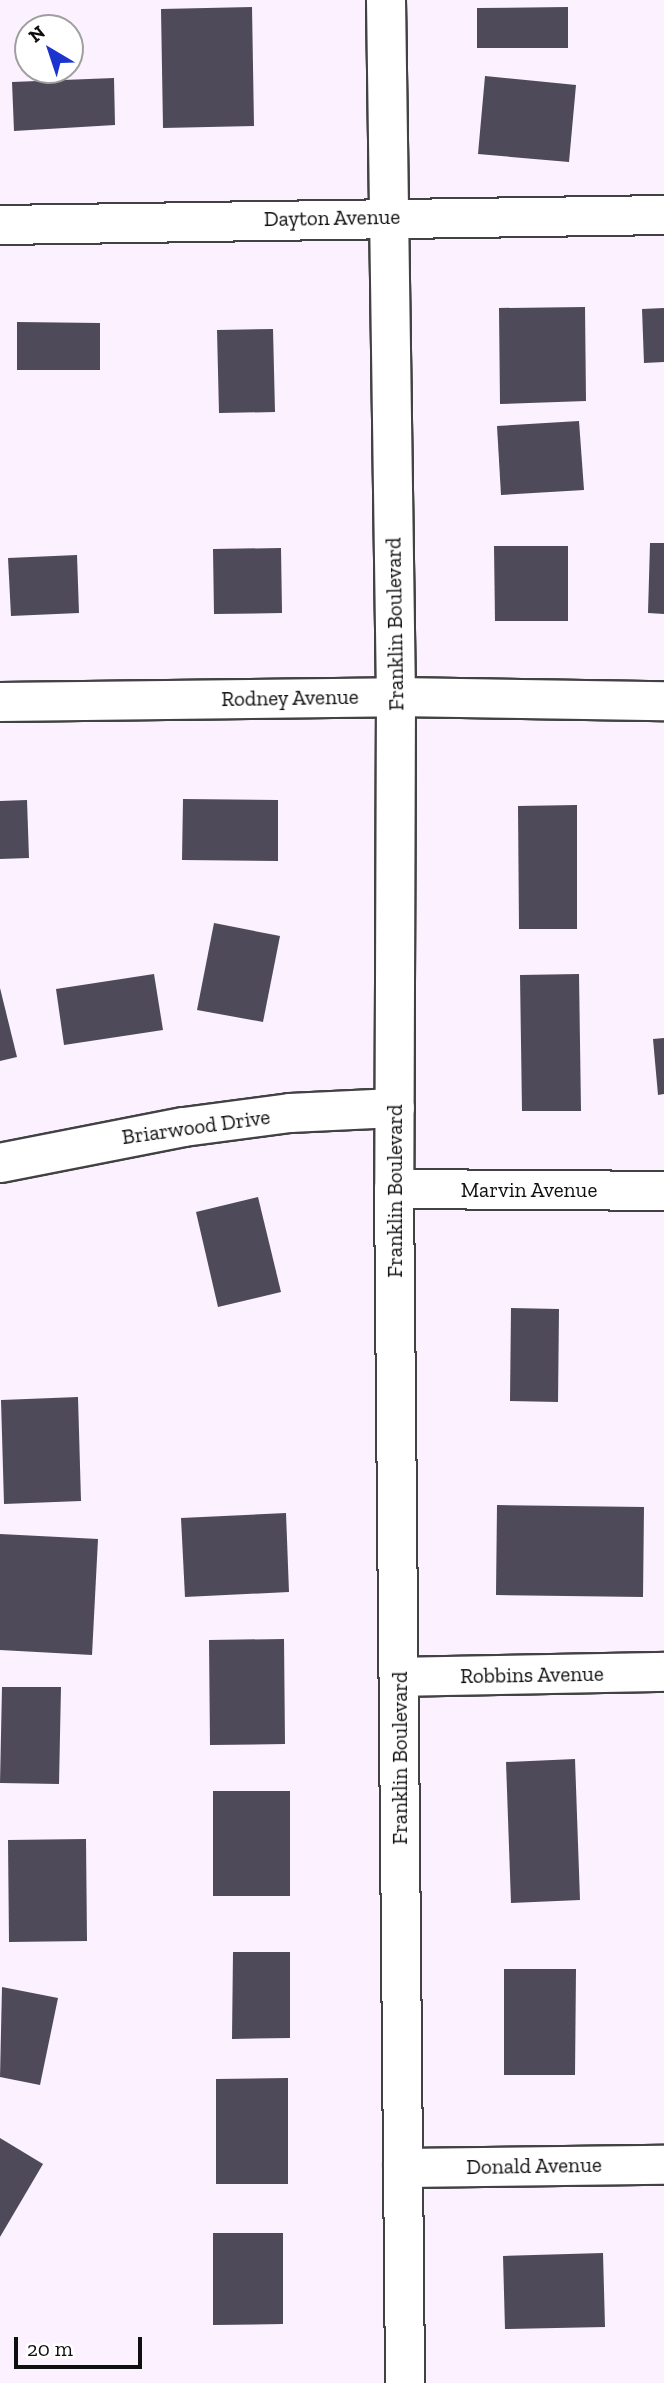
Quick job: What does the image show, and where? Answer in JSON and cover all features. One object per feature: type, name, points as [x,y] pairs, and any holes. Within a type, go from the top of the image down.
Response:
[{"type":"street","name":"Franklin Boulevard","points":[[386,0],[386,217],[396,697],[394,1189],[405,2383]]},
{"type":"street","name":"Dayton Avenue","points":[[0,225],[386,217],[664,215]]},
{"type":"street","name":"Rodney Avenue","points":[[0,702],[396,697],[664,701]]},
{"type":"street","name":"Briarwood Drive","points":[[0,1163],[69,1146],[184,1127],[290,1113],[394,1108]]},
{"type":"street","name":"Marvin Avenue","points":[[394,1189],[664,1191]]},
{"type":"street","name":"Robbins Avenue","points":[[399,1677],[664,1672]]},
{"type":"street","name":"Donald Avenue","points":[[403,2168],[664,2165]]},
{"type":"building","points":[[252,7],[254,126],[163,128],[161,9]]},
{"type":"building","points":[[568,7],[568,48],[477,48],[477,8]]},
{"type":"building","points":[[485,76],[576,85],[569,162],[478,154]]},
{"type":"building","points":[[114,78],[115,125],[14,131],[12,82],[84,84],[84,79]]},
{"type":"building","points":[[585,307],[586,401],[500,404],[499,308]]},
{"type":"building","points":[[664,308],[664,362],[644,363],[642,309]]},
{"type":"building","points":[[17,322],[100,323],[100,370],[17,370]]},
{"type":"building","points":[[273,329],[275,412],[219,413],[217,330]]},
{"type":"building","points":[[579,421],[584,490],[501,495],[497,426]]},
{"type":"building","points":[[650,543],[664,543],[664,614],[648,613]]},
{"type":"building","points":[[494,546],[568,546],[568,621],[495,621]]},
{"type":"building","points":[[281,548],[282,613],[214,614],[213,549]]},
{"type":"building","points":[[77,555],[79,613],[11,616],[8,558]]},
{"type":"building","points":[[183,799],[278,800],[278,861],[182,860]]},
{"type":"building","points":[[27,800],[29,858],[0,859],[0,801]]},
{"type":"building","points":[[577,805],[577,929],[519,929],[518,806]]},
{"type":"building","points":[[214,923],[280,936],[263,1022],[197,1010]]},
{"type":"building","points":[[154,974],[163,1030],[64,1045],[56,989]]},
{"type":"building","points":[[579,974],[581,1111],[522,1111],[520,975]]},
{"type":"building","points":[[0,988],[17,1057],[0,1061]]},
{"type":"building","points":[[664,1038],[664,1094],[658,1095],[653,1039]]},
{"type":"building","points":[[258,1197],[281,1292],[218,1307],[196,1212]]},
{"type":"building","points":[[511,1308],[559,1309],[558,1402],[510,1401]]},
{"type":"building","points":[[78,1397],[81,1501],[4,1504],[1,1400]]},
{"type":"building","points":[[497,1505],[644,1507],[643,1597],[496,1595]]},
{"type":"building","points":[[286,1513],[289,1592],[185,1597],[181,1518]]},
{"type":"building","points":[[0,1534],[98,1539],[92,1655],[0,1650]]},
{"type":"building","points":[[284,1639],[285,1744],[210,1745],[209,1640]]},
{"type":"building","points":[[2,1687],[61,1687],[59,1784],[0,1783]]},
{"type":"building","points":[[575,1759],[580,1900],[511,1903],[506,1762]]},
{"type":"building","points":[[213,1791],[290,1791],[290,1896],[213,1896]]},
{"type":"building","points":[[86,1839],[87,1941],[9,1942],[8,1840]]},
{"type":"building","points":[[233,1952],[290,1952],[290,2038],[232,2039]]},
{"type":"building","points":[[504,1969],[576,1969],[575,2075],[504,2075]]},
{"type":"building","points":[[2,1987],[58,1998],[40,2085],[0,2077]]},
{"type":"building","points":[[288,2078],[288,2184],[216,2184],[216,2079]]},
{"type":"building","points":[[0,2138],[43,2164],[0,2237]]},
{"type":"building","points":[[213,2233],[283,2233],[283,2324],[213,2325]]},
{"type":"building","points":[[603,2253],[605,2327],[505,2329],[503,2256]]}]
